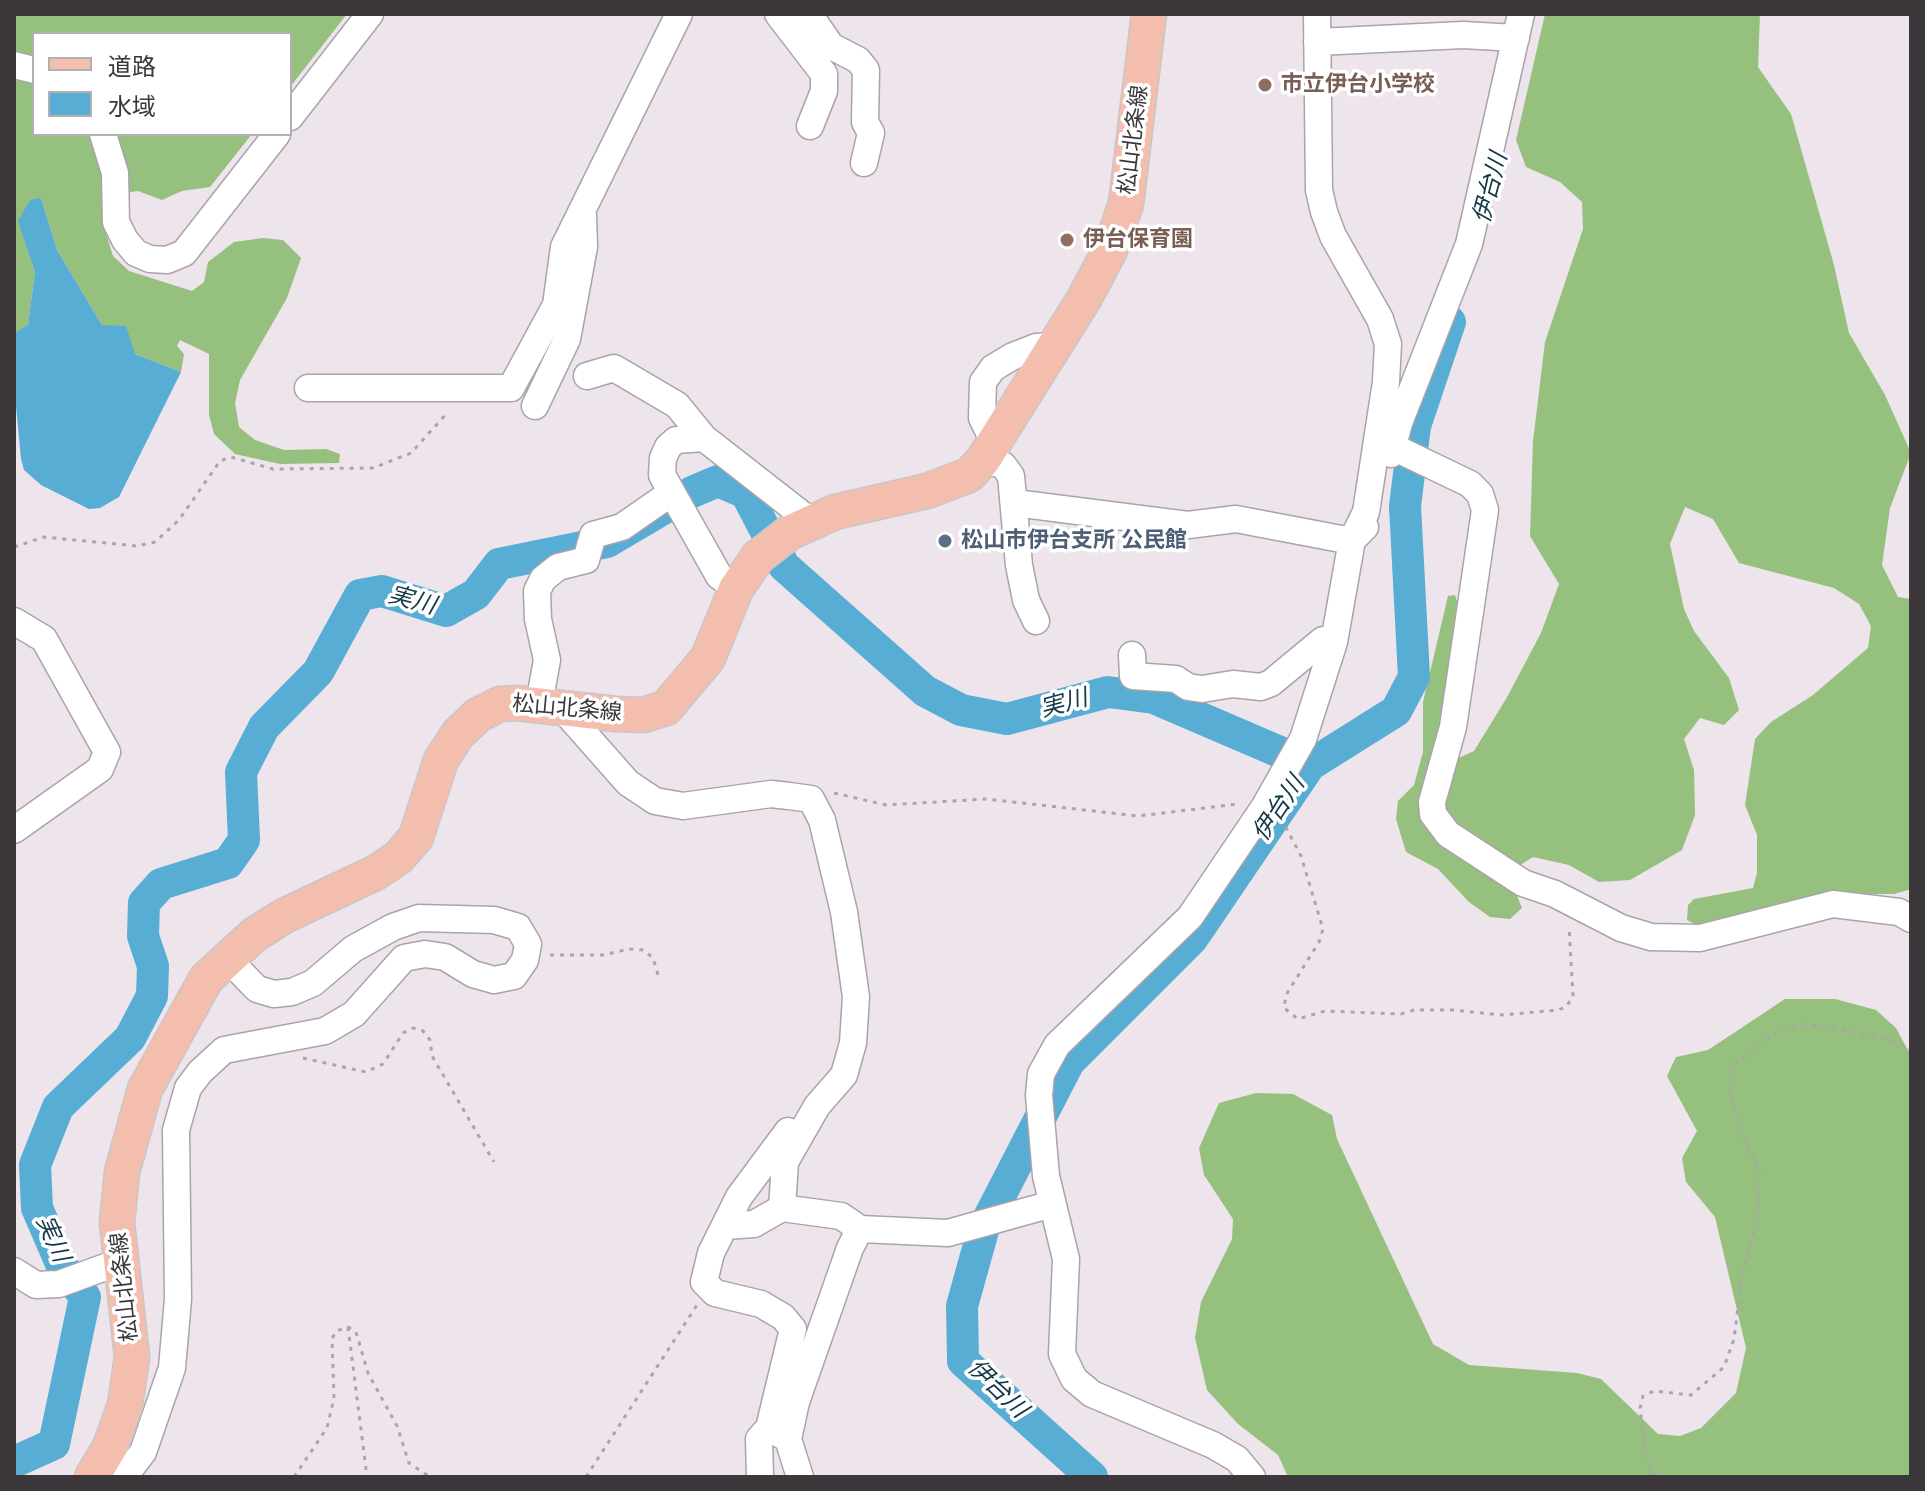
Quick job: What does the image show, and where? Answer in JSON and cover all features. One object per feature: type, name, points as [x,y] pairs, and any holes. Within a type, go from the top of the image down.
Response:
[{"type":"main road","name":"松山北条線","points":[[92,1477],[110,1447],[125,1405],[132,1357],[119,1262],[117,1223],[122,1172],[145,1089],[193,998],[227,958],[284,916],[377,872],[399,857],[416,837],[436,774],[458,734],[478,715],[500,704],[549,705],[643,715],[666,708],[708,658],[736,589],[758,557],[809,520],[949,485],[969,475],[988,451],[1054,346],[1110,250],[1126,204],[1149,14]]},
{"type":"street","points":[[292,114],[370,14]]},
{"type":"street","points":[[308,388],[511,388],[556,305],[564,247],[679,14]]},
{"type":"street","points":[[778,14],[824,74],[824,91],[810,126]]},
{"type":"street","points":[[809,14],[831,46],[858,60],[866,70],[865,122],[871,133],[864,163]]},
{"type":"street","points":[[1252,1477],[1237,1459],[1213,1445],[1092,1394],[1074,1379],[1062,1354],[1066,1259],[1052,1204],[1039,1095],[1048,1057],[1077,1024],[1190,917],[1274,813],[1303,739],[1334,642],[1352,540],[1366,512],[1386,382],[1388,344],[1380,319],[1333,236],[1319,190],[1317,14]]},
{"type":"street","points":[[1317,42],[1463,35],[1518,26],[1469,244],[1399,423],[1408,454],[1374,518],[1352,540]]},
{"type":"street","points":[[104,136],[115,173],[116,222],[125,240],[136,253],[150,259],[167,260],[184,253],[275,136]]},
{"type":"street","points":[[535,406],[567,339],[584,247],[583,212]]},
{"type":"street","points":[[587,376],[614,368],[677,405],[704,438],[809,520]]},
{"type":"street","points":[[704,438],[676,440],[668,447],[663,458],[662,475],[719,576],[736,589]]},
{"type":"street","points":[[988,451],[1011,476],[1019,565],[1026,600],[1036,621]]},
{"type":"street","points":[[1408,454],[1470,484],[1480,494],[1485,510],[1453,727],[1432,802],[1433,814],[1448,834],[1523,883],[1572,902],[1621,928],[1673,940],[1700,938],[1833,904],[1899,912],[1911,919]]},
{"type":"street","points":[[675,500],[622,527],[593,535],[586,560],[558,567],[537,591],[538,619],[547,660],[549,705],[628,783],[655,801],[683,806],[771,794],[811,799],[831,848],[856,997],[853,1043],[844,1075],[817,1106],[785,1162],[782,1208]]},
{"type":"street","points":[[1015,503],[1188,525],[1236,519],[1352,540]]},
{"type":"street","points":[[14,621],[44,639],[107,752],[100,769],[14,830]]},
{"type":"street","points":[[1132,655],[1133,676],[1176,679],[1188,687],[1202,689],[1233,684],[1261,687],[1271,683],[1323,640],[1334,642]]},
{"type":"street","points":[[124,1477],[143,1452],[172,1368],[178,1299],[176,1130],[188,1088],[200,1072],[224,1050],[325,1031],[354,1014],[404,958],[425,954],[445,957],[473,974],[494,980],[514,976],[528,944],[518,927],[494,920],[419,918],[393,927],[353,949],[313,983],[292,992],[274,994],[257,989],[227,958]]},
{"type":"street","points":[[800,1477],[778,1433],[793,1329],[783,1317],[761,1304],[715,1293],[704,1282],[711,1253],[739,1197],[802,1113],[817,1106]]},
{"type":"street","points":[[725,1226],[754,1224],[782,1208],[841,1216],[860,1229],[948,1233],[1052,1204]]},
{"type":"street","points":[[760,1477],[759,1439],[778,1433],[796,1402],[850,1248],[860,1229]]},
{"type":"street","points":[[14,1271],[36,1285],[59,1284],[119,1262]]},
{"type":"path","points":[[14,547],[44,537],[137,546],[155,542],[179,520],[220,461],[231,457],[273,469],[373,468],[411,453],[449,410]]},
{"type":"path","points":[[829,791],[864,803],[886,805],[986,799],[1138,816],[1219,805],[1274,813],[1301,856],[1323,929],[1319,942],[1286,995],[1284,1008],[1298,1019],[1325,1011],[1401,1014],[1414,1010],[1453,1010],[1502,1015],[1558,1010],[1573,996],[1567,939],[1572,902]]},
{"type":"path","points":[[527,951],[603,955],[629,949],[643,950],[653,958],[659,978]]},
{"type":"path","points":[[1653,1477],[1646,1456],[1640,1408],[1643,1396],[1654,1391],[1691,1395],[1724,1367],[1734,1339],[1742,1275],[1757,1220],[1760,1175],[1737,1120],[1728,1085],[1732,1066],[1780,1029],[1808,1024],[1889,1039],[1911,1050]]},
{"type":"path","points":[[300,1058],[366,1072],[383,1064],[403,1033],[413,1028],[423,1031],[430,1040],[432,1056],[494,1162]]},
{"type":"path","points":[[586,1477],[708,1288]]},
{"type":"path","points":[[294,1477],[327,1428],[334,1398],[332,1339],[336,1331],[348,1327]]},
{"type":"path","points":[[348,1327],[367,1477]]},
{"type":"path","points":[[348,1327],[356,1332],[368,1373],[397,1426],[409,1463],[430,1477]]},
{"type":"green space","points":[[14,14],[347,14],[292,84],[292,32],[32,32],[32,136],[250,136],[210,187],[182,191],[162,200],[138,191],[124,193],[104,221],[107,237],[113,256],[129,271],[192,291],[204,282],[208,262],[234,242],[263,238],[283,240],[301,258],[287,298],[240,380],[235,403],[239,427],[255,440],[284,450],[326,449],[340,454],[339,463],[280,464],[235,454],[214,434],[209,415],[209,354],[180,340],[177,346],[184,354],[181,372],[135,354],[102,325],[57,250],[41,198],[19,221],[35,272],[28,326],[14,333]]},
{"type":"green space","points":[[1545,14],[1760,14],[1758,67],[1791,114],[1834,265],[1849,333],[1885,395],[1911,453],[1890,508],[1882,565],[1898,597],[1911,599],[1911,889],[1894,894],[1857,894],[1703,928],[1687,920],[1688,905],[1694,899],[1753,888],[1757,873],[1757,835],[1745,805],[1755,739],[1771,722],[1813,695],[1868,648],[1871,626],[1859,604],[1834,588],[1739,563],[1713,519],[1685,507],[1670,544],[1684,609],[1694,631],[1729,678],[1739,710],[1724,725],[1700,718],[1684,739],[1694,770],[1695,815],[1682,850],[1630,880],[1599,882],[1569,865],[1533,857],[1517,867],[1515,891],[1522,908],[1510,919],[1490,917],[1469,902],[1438,869],[1406,852],[1396,819],[1398,801],[1414,785],[1423,752],[1423,702],[1448,596],[1455,595],[1459,608],[1452,761],[1474,751],[1506,699],[1541,633],[1559,584],[1530,536],[1533,441],[1545,342],[1583,229],[1582,202],[1560,182],[1526,167],[1516,140]]},
{"type":"green space","points":[[1785,999],[1835,999],[1876,1010],[1896,1028],[1911,1056],[1911,1477],[1288,1477],[1278,1455],[1238,1424],[1207,1390],[1195,1338],[1201,1302],[1232,1239],[1233,1219],[1204,1175],[1199,1148],[1219,1103],[1256,1093],[1293,1094],[1332,1115],[1337,1139],[1433,1344],[1469,1365],[1577,1373],[1601,1379],[1658,1434],[1680,1436],[1701,1428],[1736,1393],[1746,1348],[1715,1217],[1686,1182],[1682,1158],[1697,1131],[1667,1076],[1676,1057],[1708,1050]]},
{"type":"water","points":[[41,198],[57,250],[102,325],[126,326],[135,354],[181,372],[119,497],[100,508],[89,509],[41,485],[24,470],[21,459],[14,385],[14,333],[28,325],[35,272],[18,221],[30,200]]},
{"type":"waterway","name":"伊台川","points":[[1092,1477],[963,1361],[962,1306],[984,1227],[1069,1062],[1192,939],[1310,765],[1396,711],[1414,677],[1405,506],[1415,426],[1450,322]]},
{"type":"waterway","name":"実川","points":[[14,1462],[54,1444],[85,1297],[62,1266],[37,1208],[35,1165],[58,1107],[130,1038],[152,996],[153,966],[143,936],[144,903],[161,884],[228,863],[244,840],[241,772],[264,727],[318,672],[360,595],[382,591],[446,611],[476,594],[499,564],[607,542],[692,492],[718,481],[746,493],[784,566],[925,691],[961,710],[1007,719],[1108,692],[1154,698],[1310,765]]},
{"type":"place","name":"市立伊台小学校","points":[[1265,85]]},
{"type":"place","name":"伊台保育園","points":[[1067,240]]},
{"type":"place","name":"松山市伊台支所 公民館","points":[[945,541]]}]
